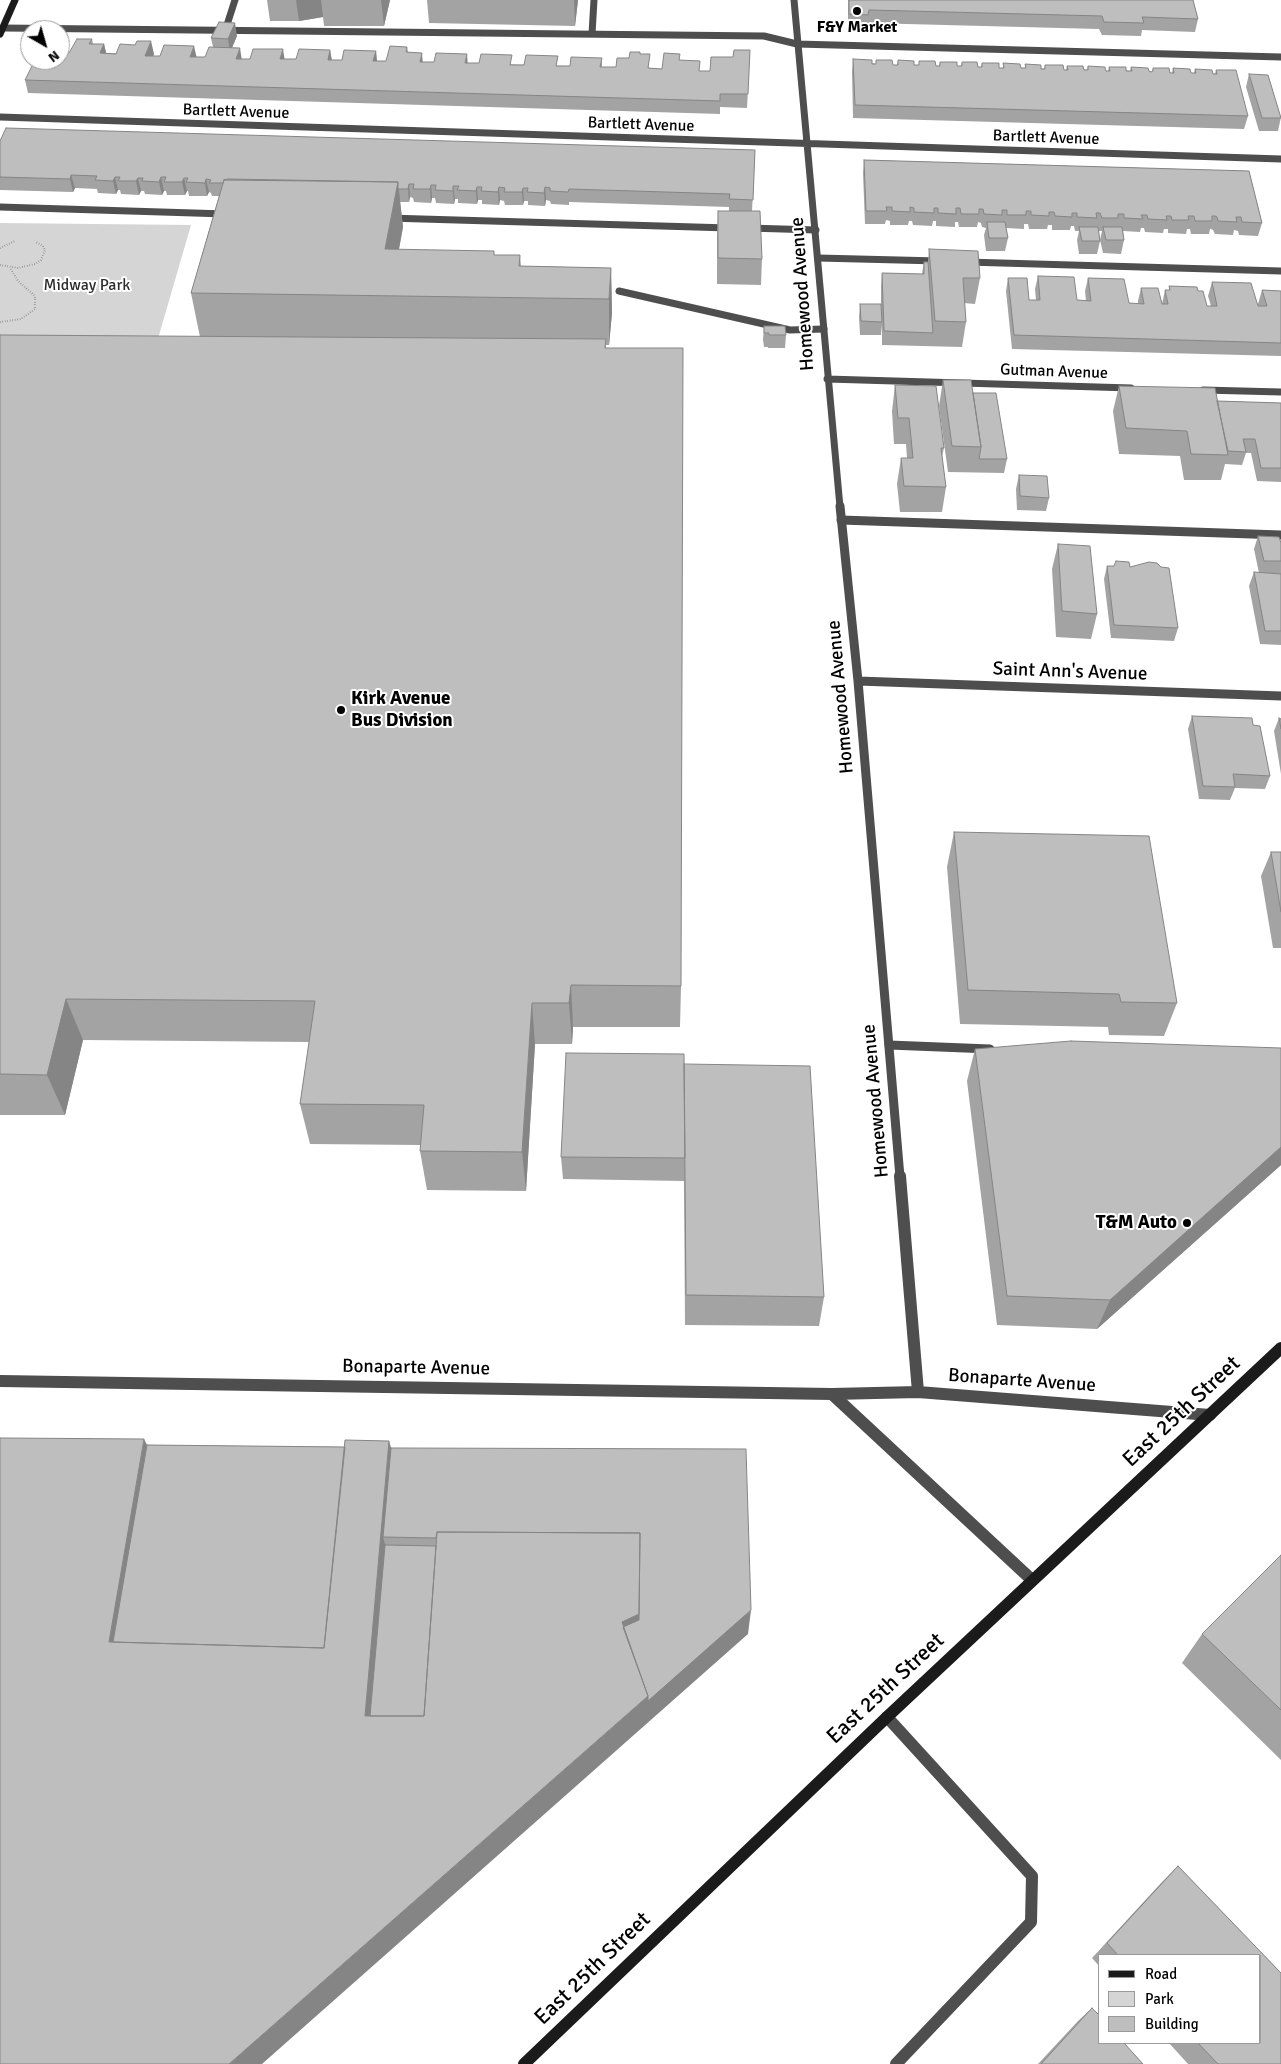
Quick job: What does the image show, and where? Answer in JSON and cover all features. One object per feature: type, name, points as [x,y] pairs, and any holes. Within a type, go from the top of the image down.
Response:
[{"type":"main road","points":[[1,31],[14,0]]},
{"type":"main road","name":"East 25th Street","points":[[524,2064],[887,1717],[1281,1348]]},
{"type":"street","points":[[225,30],[235,0]]},
{"type":"street","points":[[592,34],[594,0]]},
{"type":"street","name":"Homewood Avenue","points":[[794,0],[816,230],[827,379],[858,681],[918,1392]]},
{"type":"street","points":[[1,31],[225,30],[764,36],[798,44],[1281,57]]},
{"type":"street","name":"Bartlett Avenue","points":[[0,117],[1281,159]]},
{"type":"street","points":[[0,207],[239,214]]},
{"type":"street","points":[[378,218],[816,230]]},
{"type":"street","points":[[818,258],[946,261]]},
{"type":"street","points":[[956,262],[1281,271]]},
{"type":"street","points":[[618,291],[790,330],[824,329]]},
{"type":"street","name":"Gutman Avenue","points":[[827,379],[1143,388]]},
{"type":"street","points":[[1192,390],[1281,392]]},
{"type":"street","points":[[842,520],[1281,535]]},
{"type":"street","name":"Saint Ann's Avenue","points":[[858,681],[1281,696]]},
{"type":"street","points":[[889,1045],[997,1049]]},
{"type":"street","name":"Bonaparte Avenue","points":[[0,1381],[832,1394],[918,1392],[1210,1415]]},
{"type":"street","points":[[832,1394],[1032,1580]]},
{"type":"street","points":[[887,1717],[1032,1876],[1031,1922],[896,2064]]},
{"type":"path","points":[[0,248],[8,243],[24,240]]},
{"type":"path","points":[[0,265],[10,268],[27,267],[41,260],[44,255],[43,246],[31,241]]},
{"type":"path","points":[[0,322],[21,319],[35,309],[35,296],[18,281],[10,268]]},
{"type":"green space","name":"Midway Park","points":[[0,223],[191,225],[155,349],[0,347]]},
{"type":"building","points":[[849,0],[1193,0],[1198,19],[1142,17],[1144,23],[1104,22],[1102,16],[869,10],[868,15],[849,14]]},
{"type":"building","points":[[219,22],[235,23],[228,39],[211,38]]},
{"type":"building","points":[[77,39],[92,39],[89,44],[104,44],[100,53],[116,54],[120,44],[135,45],[137,41],[151,41],[145,56],[160,56],[164,45],[194,46],[190,57],[205,57],[209,47],[240,48],[236,59],[250,59],[253,49],[283,49],[280,59],[296,59],[299,49],[330,50],[328,60],[342,60],[344,50],[376,51],[373,61],[386,61],[390,46],[407,47],[406,52],[422,53],[420,62],[434,62],[436,53],[467,54],[465,63],[479,63],[481,54],[512,55],[510,65],[524,65],[526,55],[558,56],[556,66],[570,66],[571,57],[602,58],[600,67],[616,67],[617,58],[629,58],[630,52],[640,52],[640,54],[650,54],[648,68],[662,69],[664,53],[680,54],[679,60],[700,61],[699,71],[710,71],[711,57],[733,57],[734,50],[750,50],[748,94],[720,94],[720,101],[25,80],[30,70],[70,70],[70,51]]},
{"type":"building","points":[[853,59],[872,60],[872,64],[876,64],[876,60],[892,60],[893,65],[898,65],[898,60],[914,61],[914,65],[919,65],[919,61],[935,61],[936,66],[940,66],[940,62],[957,62],[957,66],[962,66],[962,62],[977,62],[978,67],[982,67],[982,63],[999,63],[999,68],[1004,68],[1003,63],[1020,64],[1021,68],[1026,68],[1025,64],[1041,65],[1041,69],[1045,69],[1045,65],[1063,65],[1064,70],[1068,70],[1067,66],[1083,66],[1084,70],[1088,70],[1088,66],[1105,67],[1106,71],[1110,71],[1109,67],[1126,67],[1126,71],[1132,71],[1131,67],[1148,68],[1151,72],[1153,68],[1169,68],[1170,73],[1174,73],[1173,68],[1190,69],[1191,73],[1196,73],[1195,69],[1212,70],[1213,74],[1217,74],[1216,70],[1236,70],[1248,116],[855,105]]},
{"type":"building","points":[[1249,74],[1268,75],[1281,118],[1262,118]]},
{"type":"building","points":[[6,128],[755,150],[753,200],[729,199],[730,194],[569,189],[568,192],[550,191],[550,188],[545,187],[544,193],[527,192],[528,188],[523,188],[522,192],[504,192],[505,188],[499,187],[498,192],[481,191],[482,187],[477,187],[476,191],[457,190],[459,186],[453,186],[453,191],[435,190],[436,185],[431,185],[430,189],[413,189],[414,184],[409,184],[408,189],[398,189],[398,182],[228,179],[224,180],[223,183],[209,183],[211,180],[206,179],[205,183],[186,182],[188,178],[184,178],[182,182],[164,182],[166,177],[161,177],[159,182],[142,181],[143,178],[138,178],[136,181],[118,181],[120,177],[115,177],[113,181],[95,180],[97,176],[71,175],[70,179],[0,177],[0,141]]},
{"type":"building","points":[[864,160],[1249,171],[1262,223],[1242,222],[1241,217],[1236,217],[1237,222],[1218,221],[1215,216],[1212,216],[1212,221],[1195,221],[1194,216],[1188,216],[1189,220],[1172,220],[1171,216],[1166,216],[1167,220],[1148,219],[1147,215],[1141,215],[1143,219],[1124,218],[1124,214],[1118,214],[1118,218],[1102,218],[1100,213],[1096,213],[1097,218],[1077,217],[1077,213],[1072,213],[1072,217],[1055,216],[1054,212],[1049,212],[1049,216],[1031,215],[1031,211],[1026,211],[1026,215],[1007,215],[1007,210],[1002,210],[1002,215],[984,214],[983,209],[979,209],[979,214],[961,214],[960,208],[956,208],[956,214],[938,213],[938,208],[934,208],[934,213],[914,212],[914,208],[910,207],[910,212],[892,211],[892,207],[886,207],[887,211],[866,211]]},
{"type":"building","points":[[224,180],[398,182],[385,249],[494,251],[494,255],[520,255],[519,266],[611,268],[609,299],[191,293]]},
{"type":"building","points":[[718,211],[760,211],[762,259],[718,258]]},
{"type":"building","points":[[987,222],[1005,222],[1008,238],[989,238]]},
{"type":"building","points":[[1079,227],[1098,227],[1100,241],[1082,241]]},
{"type":"building","points":[[1103,227],[1122,227],[1124,240],[1106,240]]},
{"type":"building","points":[[929,249],[978,251],[980,278],[963,278],[966,322],[935,321]]},
{"type":"building","points":[[924,262],[928,262],[933,333],[884,331],[882,273],[924,274]]},
{"type":"building","points":[[1038,276],[1074,277],[1077,300],[1091,301],[1088,278],[1124,279],[1129,303],[1144,304],[1141,288],[1158,288],[1162,304],[1168,304],[1165,290],[1170,290],[1169,286],[1197,287],[1198,291],[1203,291],[1207,306],[1217,306],[1212,282],[1251,283],[1258,306],[1267,306],[1262,290],[1281,291],[1281,343],[1014,335],[1008,278],[1027,278],[1029,300],[1040,300]]},
{"type":"building","points":[[860,304],[881,304],[882,322],[861,321]]},
{"type":"building","points":[[764,326],[785,326],[786,335],[769,335],[769,333],[764,333]]},
{"type":"building","name":"Kirk Avenue Bus Division","points":[[0,335],[606,339],[605,348],[683,348],[681,986],[571,985],[569,1003],[532,1003],[522,1152],[420,1151],[424,1105],[300,1104],[315,1001],[66,999],[47,1075],[0,1074]]},
{"type":"building","points":[[943,380],[971,380],[981,447],[952,446]]},
{"type":"building","points":[[895,385],[936,386],[944,448],[941,448],[946,487],[904,486],[901,458],[913,458],[909,418],[898,418]]},
{"type":"building","points":[[1119,386],[1215,388],[1228,455],[1191,454],[1187,431],[1126,428]]},
{"type":"building","points":[[973,393],[996,393],[1007,459],[979,459],[981,447]]},
{"type":"building","points":[[1217,401],[1281,403],[1281,468],[1261,468],[1255,439],[1243,439],[1246,452],[1228,451]]},
{"type":"building","points":[[1019,475],[1047,476],[1049,498],[1020,496]]},
{"type":"building","points":[[1258,536],[1279,537],[1281,561],[1264,561]]},
{"type":"building","points":[[1058,544],[1090,546],[1097,614],[1062,611]]},
{"type":"building","points":[[1116,561],[1129,562],[1130,567],[1149,562],[1169,568],[1178,628],[1114,625],[1107,566],[1114,566]]},
{"type":"building","points":[[1254,572],[1281,574],[1281,631],[1265,631]]},
{"type":"building","points":[[1192,716],[1252,718],[1253,725],[1260,726],[1270,776],[1233,774],[1235,787],[1203,786]]},
{"type":"building","points":[[954,832],[1149,836],[1177,1003],[1121,1002],[1119,994],[968,990]]},
{"type":"building","points":[[1271,852],[1281,852],[1281,912]]},
{"type":"building","points":[[1071,1041],[1281,1048],[1281,1147],[1110,1300],[1007,1296],[975,1049]]},
{"type":"building","points":[[566,1053],[684,1054],[685,1158],[561,1157]]},
{"type":"building","points":[[684,1064],[810,1066],[824,1297],[686,1295]]},
{"type":"building","points":[[0,1438],[144,1439],[109,1642],[324,1648],[345,1440],[389,1441],[365,1716],[424,1716],[437,1532],[640,1533],[639,1614],[622,1622],[648,1696],[229,2064],[0,2064]]},
{"type":"building","points":[[147,1445],[345,1447],[324,1648],[113,1642]]},
{"type":"building","points":[[391,1448],[746,1449],[751,1610],[648,1701],[648,1696],[623,1627],[639,1620],[640,1533],[437,1532],[436,1538],[383,1537]]},
{"type":"building","points":[[385,1545],[436,1546],[424,1716],[370,1716]]},
{"type":"building","points":[[1281,1555],[1281,1710],[1202,1634]]},
{"type":"building","points":[[1178,1866],[1281,1973],[1281,2064],[1218,2064],[1199,2044],[1261,2044],[1261,1954],[1117,1954],[1107,1943]]},
{"type":"building","points":[[1092,2008],[1098,2014],[1098,2044],[1125,2044],[1143,2064],[1041,2064]]},
{"type":"place","name":"F&Y Market","points":[[857,11]]},
{"type":"place","name":"Kirk Avenue Bus Division","points":[[341,710]]},
{"type":"place","name":"T&M Auto","points":[[1187,1223]]}]
